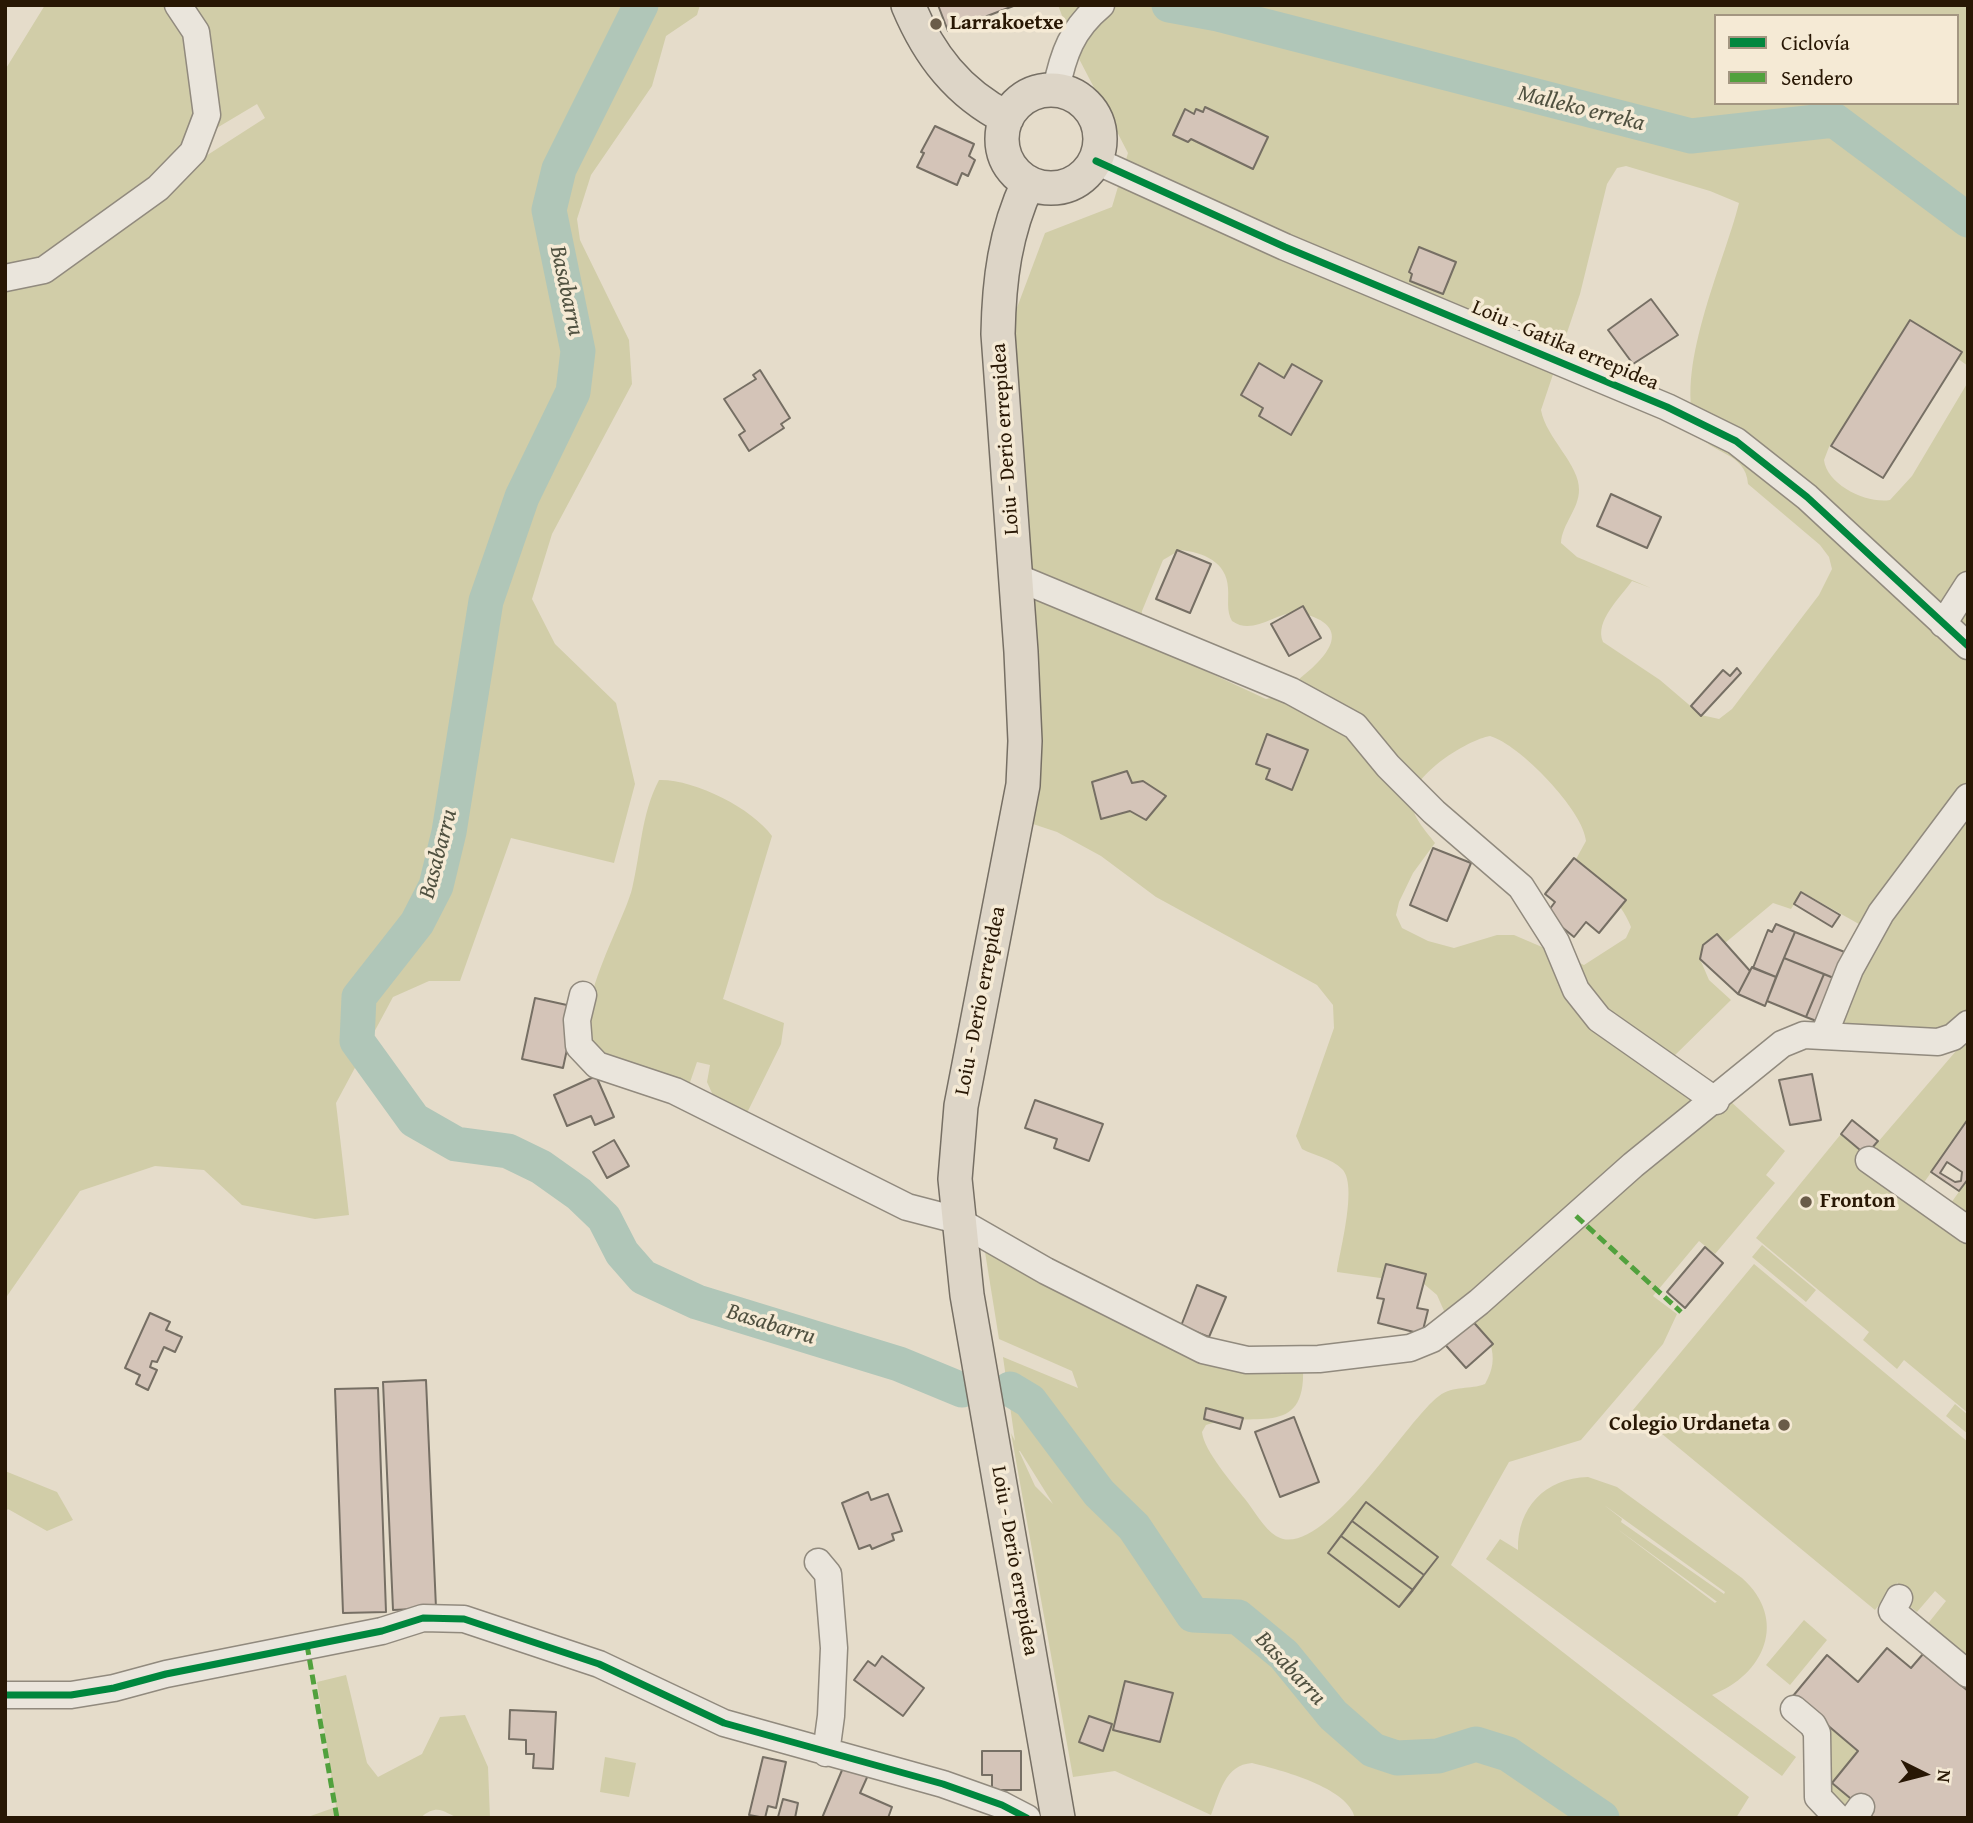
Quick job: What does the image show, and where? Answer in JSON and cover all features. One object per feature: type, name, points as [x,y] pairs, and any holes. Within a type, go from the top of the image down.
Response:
[{"type":"main road","points":[[908,5],[932,54],[947,73],[983,106],[1007,118]]},
{"type":"main road","points":[[1056,90],[1085,103],[1094,115],[1100,146],[1096,161],[1079,181],[1053,189],[1028,183],[1007,162],[1002,147],[1007,118],[1027,96],[1056,90]]},
{"type":"main road","name":"Loiu - Derio errepidea","points":[[1028,183],[1006,241],[999,293],[998,334],[1016,577],[1025,741],[1023,785],[961,1106],[955,1179],[957,1220],[967,1295],[1058,1818]]},
{"type":"street","points":[[5,278],[44,270],[158,188],[193,152],[208,115],[196,32],[178,5]]},
{"type":"street","points":[[1056,90],[1063,55],[1073,34],[1101,5]]},
{"type":"street","name":"Loiu - Gatika errepidea","points":[[1096,161],[1285,247],[1667,407],[1736,441],[1807,497],[1968,646]]},
{"type":"street","points":[[1016,577],[1292,691],[1355,726],[1388,766],[1434,812],[1521,887],[1556,942],[1576,990],[1599,1019],[1716,1101]]},
{"type":"street","points":[[1943,624],[1968,584]]},
{"type":"street","points":[[1824,1035],[1850,969],[1881,913],[1968,797]]},
{"type":"street","points":[[583,995],[577,1020],[579,1046],[597,1065],[675,1091],[906,1207],[957,1220],[1123,1311],[1203,1350],[1226,1358],[1319,1359],[1410,1348],[1432,1339],[1479,1303],[1633,1165],[1716,1101],[1782,1044],[1804,1035],[1938,1042],[1953,1037],[1968,1024]]},
{"type":"street","points":[[1869,1160],[1968,1230]]},
{"type":"street","points":[[818,1562],[828,1574],[834,1648],[831,1716],[826,1753]]},
{"type":"street","points":[[1899,1598],[1892,1611],[1968,1674]]},
{"type":"street","points":[[5,1695],[71,1695],[114,1688],[166,1674],[382,1631],[423,1618],[464,1619],[599,1664],[724,1723],[943,1784],[1002,1805],[1027,1818]]},
{"type":"street","points":[[1794,1709],[1813,1725],[1817,1733],[1818,1797],[1851,1814]]},
{"type":"shaded area","points":[[45,5],[164,5],[179,16],[189,39],[196,114],[174,167],[54,256],[5,271],[5,70]]},
{"type":"shaded area","points":[[188,5],[700,5],[697,15],[666,36],[652,86],[591,175],[577,219],[580,240],[629,340],[632,384],[552,534],[532,599],[555,644],[616,703],[635,784],[614,863],[511,838],[460,981],[429,981],[393,997],[336,1103],[349,1215],[315,1219],[242,1205],[204,1170],[155,1166],[80,1191],[5,1299],[5,285],[265,118],[257,104],[205,135]]},
{"type":"shaded area","points":[[1058,5],[1968,5],[1968,366],[1940,346],[1886,366],[1829,447],[1824,460],[1832,477],[1849,491],[1870,499],[1890,500],[1912,476],[1968,382],[1968,1015],[1945,1033],[1838,1028],[1866,928],[1802,892],[1791,909],[1773,903],[1725,943],[1717,934],[1700,959],[1709,980],[1731,1000],[1669,1061],[1729,1100],[1785,1151],[1766,1175],[1775,1183],[1715,1254],[1699,1241],[1653,1296],[1677,1314],[1663,1344],[1581,1440],[1509,1462],[1451,1565],[1749,1797],[1736,1818],[1355,1818],[1350,1807],[1327,1789],[1295,1775],[1252,1763],[1235,1769],[1230,1774],[1211,1815],[1115,1771],[1073,1777],[1011,1433],[1015,1441],[1003,1357],[1078,1388],[1072,1371],[999,1339],[985,1252],[1175,1350],[1303,1368],[1302,1391],[1295,1405],[1285,1414],[1272,1418],[1223,1421],[1206,1425],[1202,1432],[1220,1467],[1263,1524],[1276,1536],[1295,1539],[1316,1529],[1339,1510],[1439,1396],[1450,1390],[1485,1384],[1493,1359],[1490,1343],[1445,1313],[1437,1295],[1424,1284],[1337,1272],[1348,1202],[1347,1177],[1333,1162],[1302,1149],[1296,1136],[1334,1028],[1333,1005],[1317,985],[1156,897],[1101,856],[1057,832],[1033,824],[1034,650],[1012,321],[1045,233],[1112,207],[1128,153],[1076,53]],"holes":[[[1626,166],[1710,191],[1739,203],[1695,350],[1691,408],[1698,432],[1703,439],[1741,465],[1748,484],[1820,545],[1829,557],[1832,569],[1819,595],[1732,709],[1719,719],[1701,715],[1660,680],[1603,642],[1601,634],[1605,618],[1632,581],[1651,588],[1577,557],[1561,543],[1578,497],[1578,481],[1569,461],[1549,431],[1541,410],[1580,294],[1607,184],[1617,168]],[[1180,550],[1205,556],[1223,571],[1227,579],[1228,609],[1232,621],[1250,626],[1295,613],[1321,620],[1332,636],[1330,646],[1317,664],[1283,692],[1266,699],[1156,648],[1141,621],[1142,611],[1163,560]],[[1490,736],[1502,742],[1548,780],[1574,813],[1582,828],[1586,841],[1575,861],[1607,891],[1627,917],[1631,927],[1626,938],[1584,965],[1514,935],[1497,935],[1454,948],[1428,941],[1402,928],[1396,915],[1413,873],[1435,843],[1414,812],[1412,800],[1415,790],[1431,769],[1455,751]],[[1019,1451],[1053,1504],[1035,1486]]]},
{"type":"shaded area","points":[[659,780],[689,784],[721,797],[751,815],[772,836],[723,999],[784,1023],[781,1044],[746,1115],[716,1102],[707,1082],[710,1065],[697,1062],[688,1088],[636,1070],[610,1057],[593,1042],[588,1027],[594,988],[632,889],[648,806]]},
{"type":"shaded area","points":[[1968,1037],[1968,1119],[1923,1184],[1872,1149]]},
{"type":"shaded area","points":[[1841,1134],[1866,1155],[1862,1170],[1968,1243],[1968,1413],[1904,1360],[1897,1369],[1863,1340],[1869,1332],[1756,1238]]},
{"type":"shaded area","points":[[1968,1179],[1968,1215],[1951,1203]]},
{"type":"shaded area","points":[[1762,1245],[1816,1290],[1806,1302],[1752,1257]]},
{"type":"shaded area","points":[[1754,1264],[1968,1442],[1968,1661],[1926,1626],[1946,1601],[1935,1591],[1917,1612],[1895,1595],[1898,1582],[1875,1610],[1633,1410]]},
{"type":"shaded area","points":[[1955,1404],[1968,1415],[1968,1434],[1946,1416]]},
{"type":"shaded area","points":[[5,1471],[57,1492],[73,1520],[47,1531],[8,1509],[5,1512]]},
{"type":"shaded area","points":[[1588,1477],[1617,1487],[1742,1578],[1756,1594],[1764,1611],[1767,1628],[1764,1645],[1757,1660],[1745,1674],[1712,1695],[1796,1757],[1782,1776],[1486,1559],[1500,1539],[1518,1550],[1522,1521],[1536,1498],[1547,1489],[1573,1479]],"holes":[[[1604,1505],[1725,1592],[1724,1594],[1621,1522],[1622,1519]],[[1616,1528],[1716,1601],[1717,1601],[1715,1603]]]},
{"type":"shaded area","points":[[1804,1620],[1827,1640],[1790,1685],[1766,1665]]},
{"type":"shaded area","points":[[346,1675],[367,1763],[378,1777],[422,1754],[440,1717],[465,1715],[488,1767],[490,1818],[461,1818],[432,1810],[420,1818],[305,1818],[336,1807],[317,1682]]},
{"type":"shaded area","points":[[1826,1724],[1858,1751],[1832,1783],[1857,1804],[1842,1809],[1828,1791]]},
{"type":"shaded area","points":[[605,1757],[636,1763],[629,1797],[600,1792]]},
{"type":"building","points":[[938,5],[1016,5],[948,31]]},
{"type":"building","points":[[1205,107],[1268,137],[1253,169],[1191,139],[1188,142],[1173,135],[1185,109],[1194,114],[1196,109],[1203,112]]},
{"type":"building","points":[[935,126],[974,144],[969,156],[975,160],[968,176],[962,173],[957,185],[917,167],[924,153],[921,152]]},
{"type":"building","points":[[1419,247],[1456,262],[1443,294],[1410,281],[1412,274],[1409,272]]},
{"type":"building","points":[[1651,299],[1678,335],[1633,364],[1608,330]]},
{"type":"building","points":[[1910,320],[1962,352],[1883,478],[1831,446]]},
{"type":"building","points":[[1259,363],[1284,378],[1292,364],[1322,381],[1291,435],[1259,416],[1263,408],[1241,395]]},
{"type":"building","points":[[760,370],[790,418],[781,424],[784,428],[749,451],[739,435],[745,431],[724,399],[756,379],[753,375]]},
{"type":"building","points":[[1611,494],[1661,517],[1647,548],[1597,526]]},
{"type":"building","points":[[1177,550],[1211,564],[1190,613],[1156,599]]},
{"type":"building","points":[[1303,606],[1321,638],[1289,656],[1271,624]]},
{"type":"building","points":[[1737,668],[1741,673],[1701,716],[1691,706],[1723,670],[1730,676]]},
{"type":"building","points":[[1267,734],[1308,750],[1292,790],[1266,779],[1270,769],[1256,764]]},
{"type":"building","points":[[1127,771],[1132,783],[1143,781],[1166,796],[1146,820],[1130,811],[1101,819],[1092,782]]},
{"type":"building","points":[[1433,848],[1471,863],[1447,921],[1410,905]]},
{"type":"building","points":[[1574,858],[1626,900],[1599,933],[1586,922],[1574,937],[1546,914],[1555,902],[1545,894]]},
{"type":"building","points":[[1801,892],[1840,915],[1832,927],[1794,904]]},
{"type":"building","points":[[1776,924],[1795,932],[1776,977],[1753,968],[1768,930],[1772,932]]},
{"type":"building","points":[[1795,932],[1847,953],[1836,979],[1784,958]]},
{"type":"building","points":[[1717,934],[1750,971],[1738,994],[1700,959],[1703,945]]},
{"type":"building","points":[[1784,958],[1824,974],[1806,1017],[1767,1001]]},
{"type":"building","points":[[1752,967],[1776,977],[1765,1006],[1738,994]]},
{"type":"building","points":[[1824,974],[1836,979],[1819,1022],[1806,1017]]},
{"type":"building","points":[[535,998],[576,1007],[563,1068],[522,1059]]},
{"type":"building","points":[[1812,1074],[1821,1120],[1790,1125],[1779,1080]]},
{"type":"building","points":[[596,1076],[614,1117],[595,1125],[591,1116],[567,1126],[554,1095]]},
{"type":"building","points":[[1035,1100],[1103,1124],[1089,1161],[1054,1148],[1057,1139],[1025,1128]]},
{"type":"building","points":[[1968,1119],[1968,1179],[1959,1191],[1931,1172]]},
{"type":"building","points":[[1852,1120],[1878,1141],[1866,1155],[1841,1134]]},
{"type":"building","points":[[614,1140],[629,1166],[607,1178],[593,1152]]},
{"type":"building","points":[[1947,1162],[1962,1172],[1961,1181],[1955,1182],[1940,1173]]},
{"type":"building","points":[[1705,1247],[1723,1263],[1685,1308],[1667,1292]]},
{"type":"building","points":[[1386,1264],[1426,1274],[1417,1308],[1428,1310],[1422,1334],[1378,1323],[1384,1299],[1377,1298]]},
{"type":"building","points":[[1197,1285],[1226,1297],[1209,1337],[1181,1326]]},
{"type":"building","points":[[150,1313],[170,1322],[166,1330],[182,1337],[175,1352],[164,1347],[157,1362],[152,1361],[150,1367],[157,1370],[148,1390],[136,1384],[140,1375],[125,1368]]},
{"type":"building","points":[[1468,1316],[1493,1344],[1466,1368],[1441,1340]]},
{"type":"building","points":[[426,1380],[436,1608],[393,1610],[383,1382]]},
{"type":"building","points":[[378,1388],[386,1612],[343,1613],[335,1389]]},
{"type":"building","points":[[1206,1408],[1243,1418],[1240,1429],[1204,1419]]},
{"type":"building","points":[[1294,1417],[1319,1482],[1280,1497],[1255,1432]]},
{"type":"building","points":[[868,1492],[871,1500],[888,1494],[902,1531],[892,1534],[894,1540],[872,1549],[870,1545],[859,1549],[842,1503]]},
{"type":"building","points":[[1366,1502],[1438,1557],[1399,1607],[1328,1553]]},
{"type":"building","points":[[1366,1502],[1438,1557],[1424,1575],[1352,1521]]},
{"type":"building","points":[[1352,1521],[1424,1575],[1413,1590],[1341,1536]]},
{"type":"building","points":[[1341,1536],[1413,1590],[1399,1607],[1328,1553]]},
{"type":"building","points":[[1887,1648],[1911,1668],[1923,1654],[1968,1691],[1968,1818],[1874,1818],[1832,1783],[1858,1751],[1793,1696],[1827,1655],[1858,1682]]},
{"type":"building","points":[[882,1656],[924,1688],[903,1716],[854,1680],[868,1661],[875,1666]]},
{"type":"building","points":[[1125,1681],[1173,1693],[1160,1742],[1113,1730]]},
{"type":"building","points":[[510,1710],[556,1712],[553,1769],[533,1768],[534,1754],[526,1754],[526,1740],[509,1739]]},
{"type":"building","points":[[1089,1716],[1112,1724],[1103,1751],[1079,1742]]},
{"type":"building","points":[[982,1751],[1021,1751],[1021,1790],[992,1790],[992,1775],[982,1775]]},
{"type":"building","points":[[763,1757],[786,1762],[776,1808],[768,1806],[765,1818],[749,1815]]},
{"type":"building","points":[[845,1763],[869,1773],[860,1793],[892,1807],[888,1818],[822,1818]]},
{"type":"building","points":[[783,1799],[798,1803],[795,1818],[773,1818],[778,1817]]},
{"type":"waterway","name":"Basabarru","points":[[641,5],[559,169],[549,210],[578,351],[573,392],[522,497],[486,601],[449,832],[436,886],[417,923],[359,997],[357,1041],[414,1120],[456,1144],[508,1151],[541,1167],[579,1194],[604,1218],[622,1253],[643,1277],[697,1302],[899,1364],[962,1390]]},
{"type":"waterway","name":"Malleko erreka","points":[[1169,5],[1218,14],[1691,136],[1834,120],[1968,220]]},
{"type":"waterway","name":"Basabarru","points":[[1010,1389],[1030,1401],[1099,1493],[1134,1527],[1193,1615],[1238,1617],[1284,1655],[1333,1715],[1373,1750],[1397,1758],[1438,1756],[1476,1744],[1508,1754],[1602,1818]]},
{"type":"marked path","points":[[1576,1216],[1681,1312]]},
{"type":"marked path","points":[[307,1645],[337,1818]]},
{"type":"cycle path","points":[[1096,161],[1285,247],[1667,407],[1736,441],[1807,497],[1968,646]]},
{"type":"cycle path","points":[[5,1695],[71,1695],[114,1688],[166,1674],[382,1631],[423,1618],[464,1619],[599,1664],[724,1723],[943,1784],[1002,1805],[1027,1818]]},
{"type":"place","name":"Larrakoetxe","points":[[936,24]]},
{"type":"place","name":"Fronton","points":[[1806,1202]]},
{"type":"place","name":"Colegio Urdaneta","points":[[1784,1425]]}]
